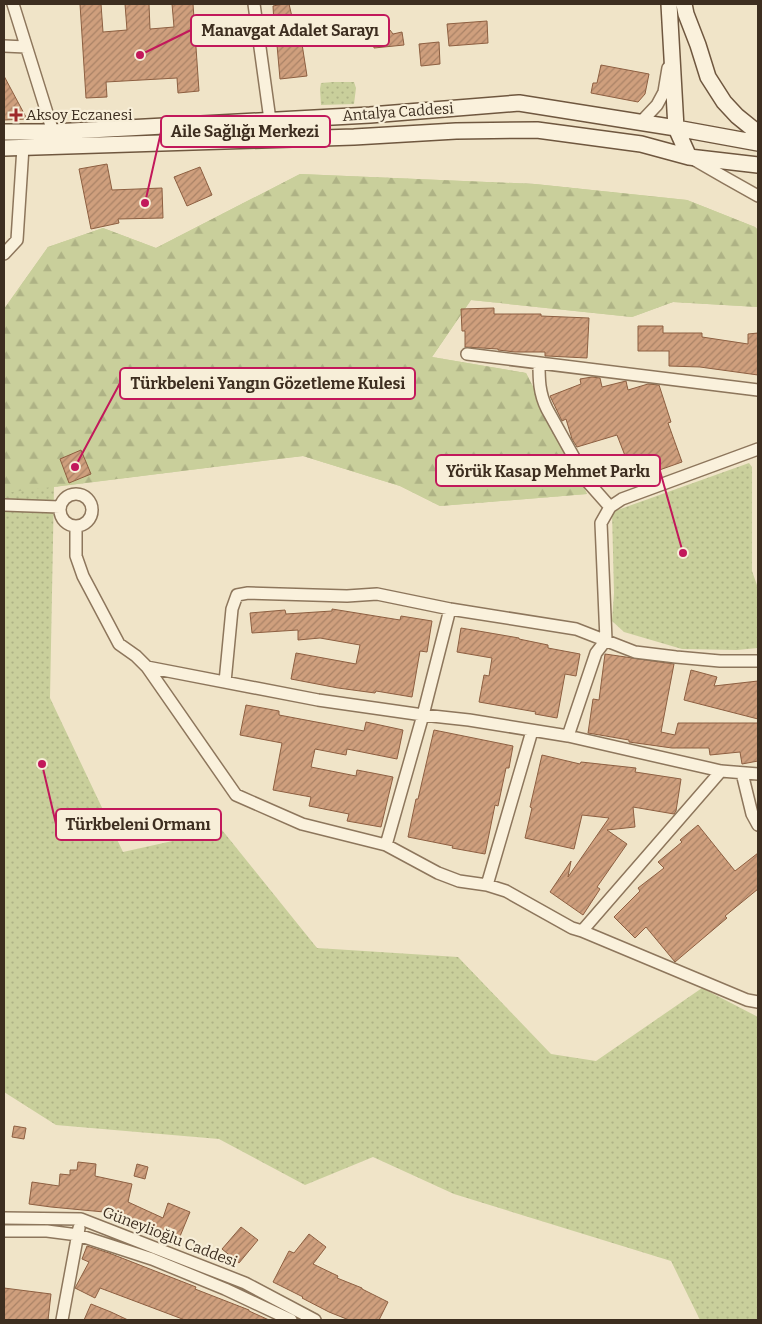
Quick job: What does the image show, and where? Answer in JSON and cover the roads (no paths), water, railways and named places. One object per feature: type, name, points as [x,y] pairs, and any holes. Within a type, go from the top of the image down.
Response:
[{"type":"main road","points":[[669,4],[676,128],[689,157]]},
{"type":"main road","points":[[684,4],[708,77],[724,102],[756,139],[758,159]]},
{"type":"main road","name":"Antalya Caddesi","points":[[4,132],[53,132],[370,115],[519,103],[756,139]]},
{"type":"main road","name":"Antalya Caddesi","points":[[4,148],[354,137],[456,131],[537,130],[640,144],[689,157],[758,165]]},
{"type":"street","points":[[13,4],[53,132]]},
{"type":"street","points":[[254,4],[270,120]]},
{"type":"street","points":[[4,46],[26,47]]},
{"type":"street","points":[[640,122],[657,105],[664,92],[672,52]]},
{"type":"street","points":[[4,254],[17,240],[23,148]]},
{"type":"street","points":[[689,157],[758,196]]},
{"type":"street","points":[[467,354],[758,390]]},
{"type":"street","points":[[539,363],[539,385],[543,401],[588,481],[610,507]]},
{"type":"street","points":[[568,736],[596,653],[606,640],[601,523],[610,507],[622,499],[758,449]]},
{"type":"street","points":[[76,494],[86,498],[92,508],[90,518],[86,523],[76,526],[65,522],[60,513],[60,507],[65,498],[76,494]]},
{"type":"street","points":[[4,505],[60,507]]},
{"type":"street","points":[[76,526],[76,556],[83,576],[119,644],[136,656],[147,667],[236,795],[302,824],[386,845],[438,873],[459,881],[487,885],[506,891],[572,928],[747,1000],[758,1002]]},
{"type":"street","points":[[224,682],[232,609],[237,595],[248,592],[346,596],[377,594],[450,609],[576,629],[635,652],[720,661],[758,661]]},
{"type":"street","points":[[386,845],[423,715],[450,609]]},
{"type":"street","points":[[147,667],[318,700],[469,720],[568,736],[721,770],[758,774]]},
{"type":"street","points":[[487,885],[532,731]]},
{"type":"street","points":[[582,931],[721,770]]},
{"type":"street","points":[[742,773],[752,814],[758,825]]},
{"type":"street","name":"Güneylioğlu Caddesi","points":[[4,1218],[81,1219],[245,1283],[315,1320]]},
{"type":"street","points":[[62,1320],[81,1219]]},
{"type":"street","name":"Güneylioğlu Caddesi","points":[[4,1231],[47,1231],[78,1235],[152,1259],[225,1289],[291,1320]]},
{"type":"place","name":"Manavgat Adalet Sarayı","points":[[140,55]]},
{"type":"place","name":"Aksoy Eczanesi","points":[[16,115]]},
{"type":"place","name":"Aile Sağlığı Merkezi","points":[[145,203]]},
{"type":"place","name":"Türkbeleni Yangın Gözetleme Kulesi","points":[[75,467]]},
{"type":"place","name":"Yörük Kasap Mehmet Parkı","points":[[683,553]]},
{"type":"place","name":"Türkbeleni Ormanı","points":[[42,764]]}]
